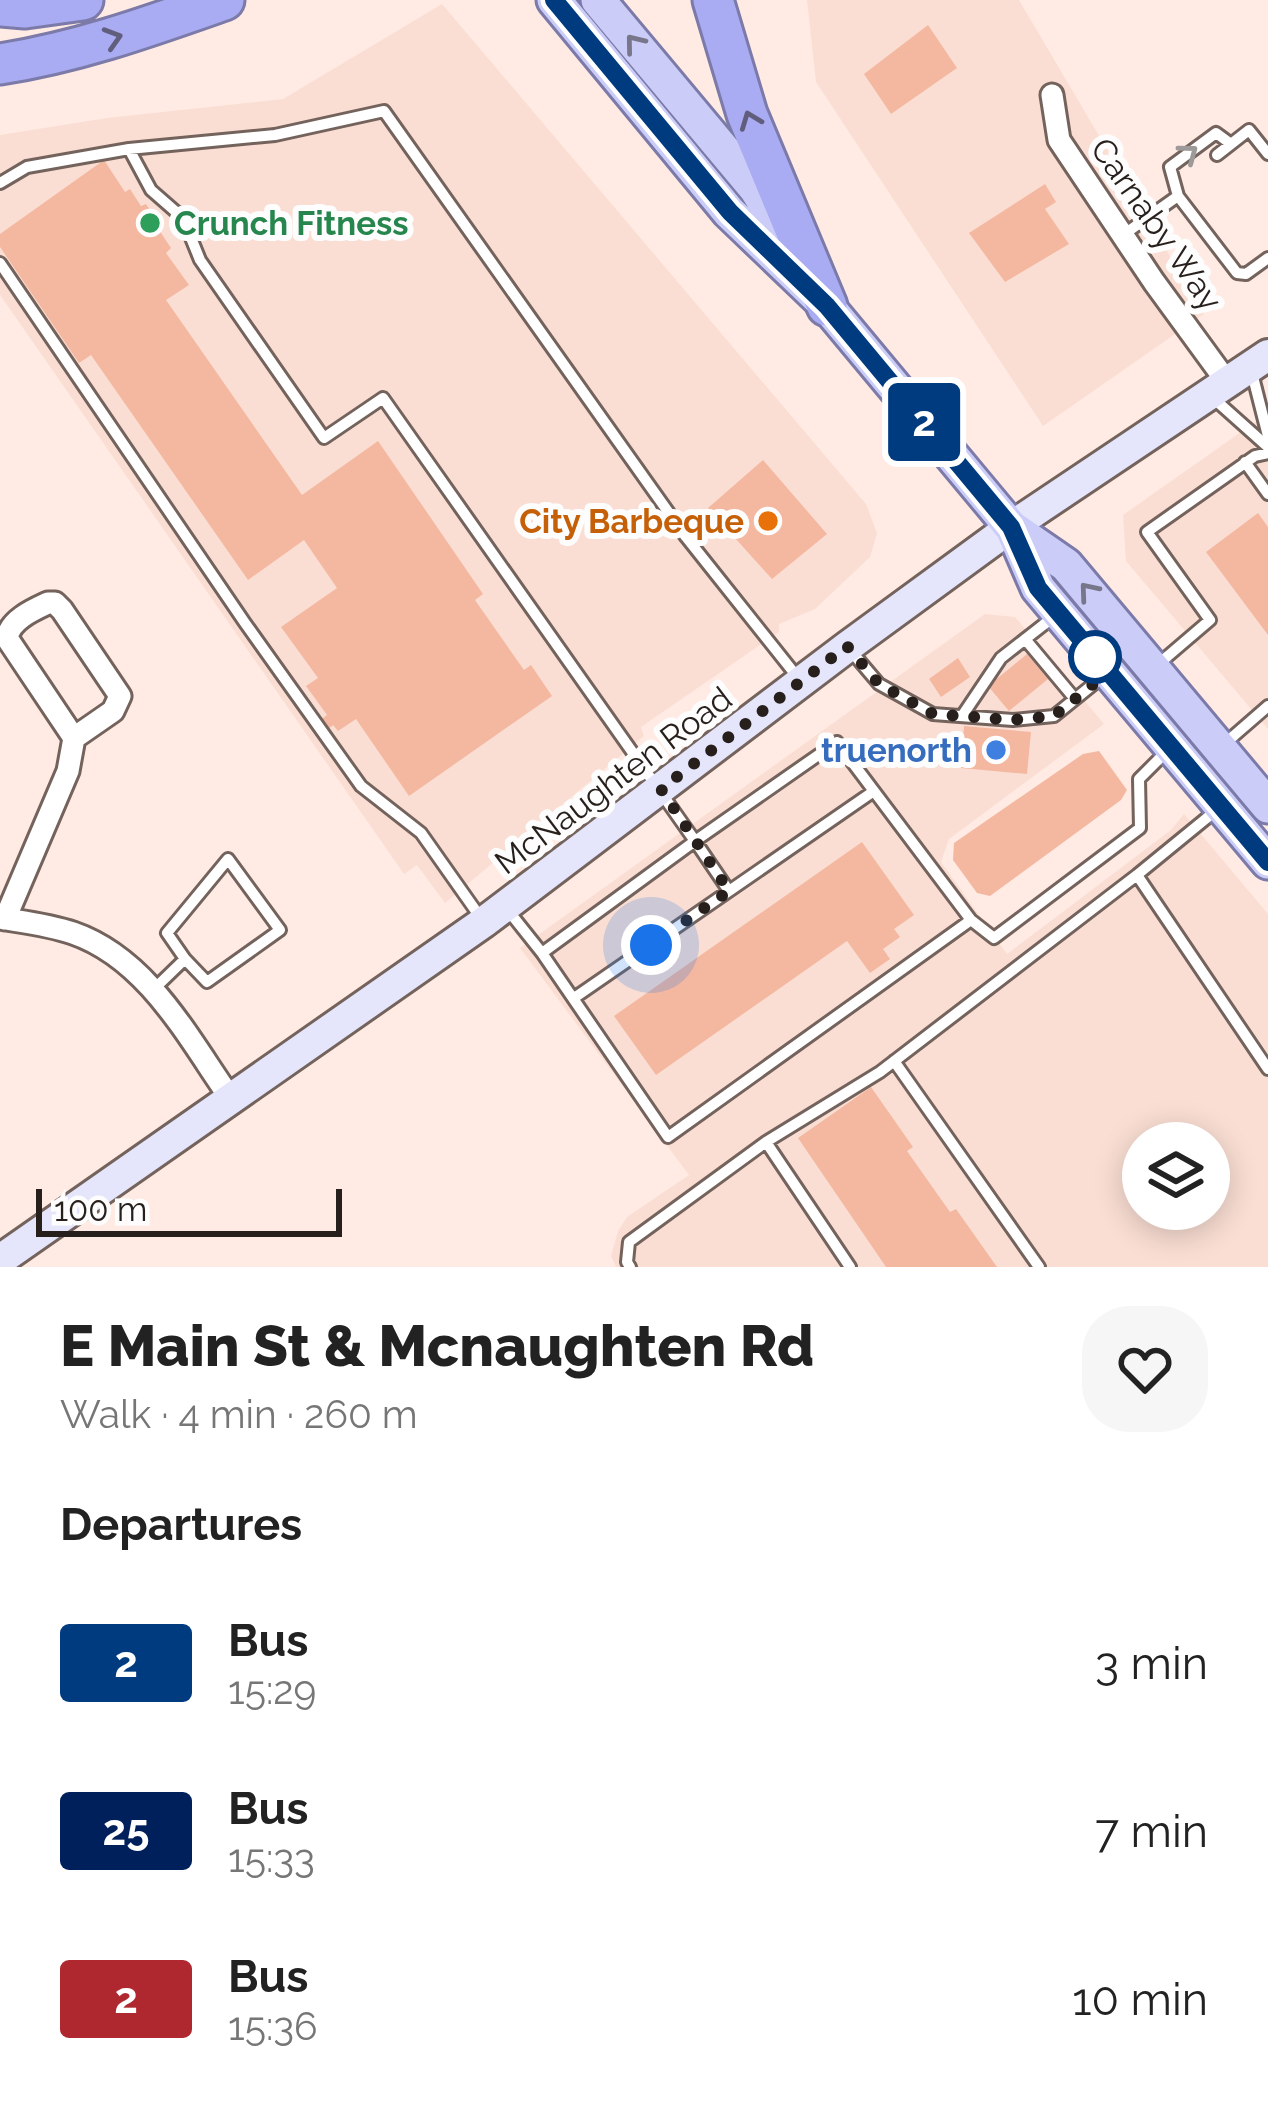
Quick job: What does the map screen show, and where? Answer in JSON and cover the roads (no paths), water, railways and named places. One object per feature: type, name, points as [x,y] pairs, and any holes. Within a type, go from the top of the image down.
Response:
[{"type":"highway","points":[[0,6],[26,8],[83,0]]},
{"type":"highway","points":[[0,64],[119,37],[224,0]]},
{"type":"highway","points":[[713,0],[747,114],[827,306]]},
{"type":"main road","points":[[554,0],[730,212],[827,306],[1011,527],[1066,565],[1268,806]]},
{"type":"main road","points":[[598,0],[756,188],[827,306]]},
{"type":"main road","points":[[1011,527],[1038,588],[1268,862]]},
{"type":"street","name":"Carnaby Way","points":[[1052,95],[1059,140],[1123,235],[1239,374]]},
{"type":"street","name":"McNaughten Road","points":[[0,1260],[495,915],[1011,527],[1239,374]]},
{"type":"street","points":[[74,738],[113,711],[120,696],[62,610],[48,602],[14,624],[7,638],[74,738],[68,771],[3,918],[77,934],[125,962],[153,990],[231,1099]]},
{"type":"lane","points":[[0,183],[27,167],[128,149],[275,134],[384,111],[686,536],[801,682]]},
{"type":"lane","points":[[1217,155],[1250,130],[1268,154]]},
{"type":"lane","points":[[1231,144],[1216,133],[1170,167],[1178,196],[1237,273],[1246,274],[1268,258]]},
{"type":"lane","points":[[128,149],[151,190],[183,218],[200,260],[323,438],[383,398],[729,891]]},
{"type":"lane","points":[[1123,235],[1178,196]]},
{"type":"lane","points":[[0,263],[362,786],[421,833],[495,915],[542,953],[668,1137],[971,920]]},
{"type":"lane","points":[[1239,374],[1268,436]]},
{"type":"lane","points":[[1153,668],[1210,620],[1147,532],[1268,450],[1239,374]]},
{"type":"lane","points":[[1246,462],[1268,494]]},
{"type":"lane","points":[[962,716],[1000,658],[1058,613]]},
{"type":"lane","points":[[1025,639],[1075,699]]},
{"type":"lane","points":[[847,646],[879,684],[933,714],[1013,720],[1054,716],[1108,672]]},
{"type":"lane","points":[[1220,748],[1268,706]]},
{"type":"lane","points":[[542,953],[837,742],[971,920],[994,938],[1140,828],[1139,779],[1171,747]]},
{"type":"lane","points":[[574,998],[874,791]]},
{"type":"lane","points":[[630,1267],[629,1242],[766,1142],[894,1061],[1221,806]]},
{"type":"lane","points":[[228,859],[280,931],[207,982],[185,959],[167,934],[228,859]]},
{"type":"lane","points":[[1137,875],[1268,1069]]},
{"type":"lane","points":[[153,990],[185,959]]},
{"type":"lane","points":[[894,1061],[1039,1267]]},
{"type":"lane","points":[[766,1142],[850,1267]]},
{"type":"place","name":"Crunch Fitness","points":[[150,223]]},
{"type":"place","name":"City Barbeque","points":[[768,521]]},
{"type":"place","name":"truenorth","points":[[996,750]]}]
